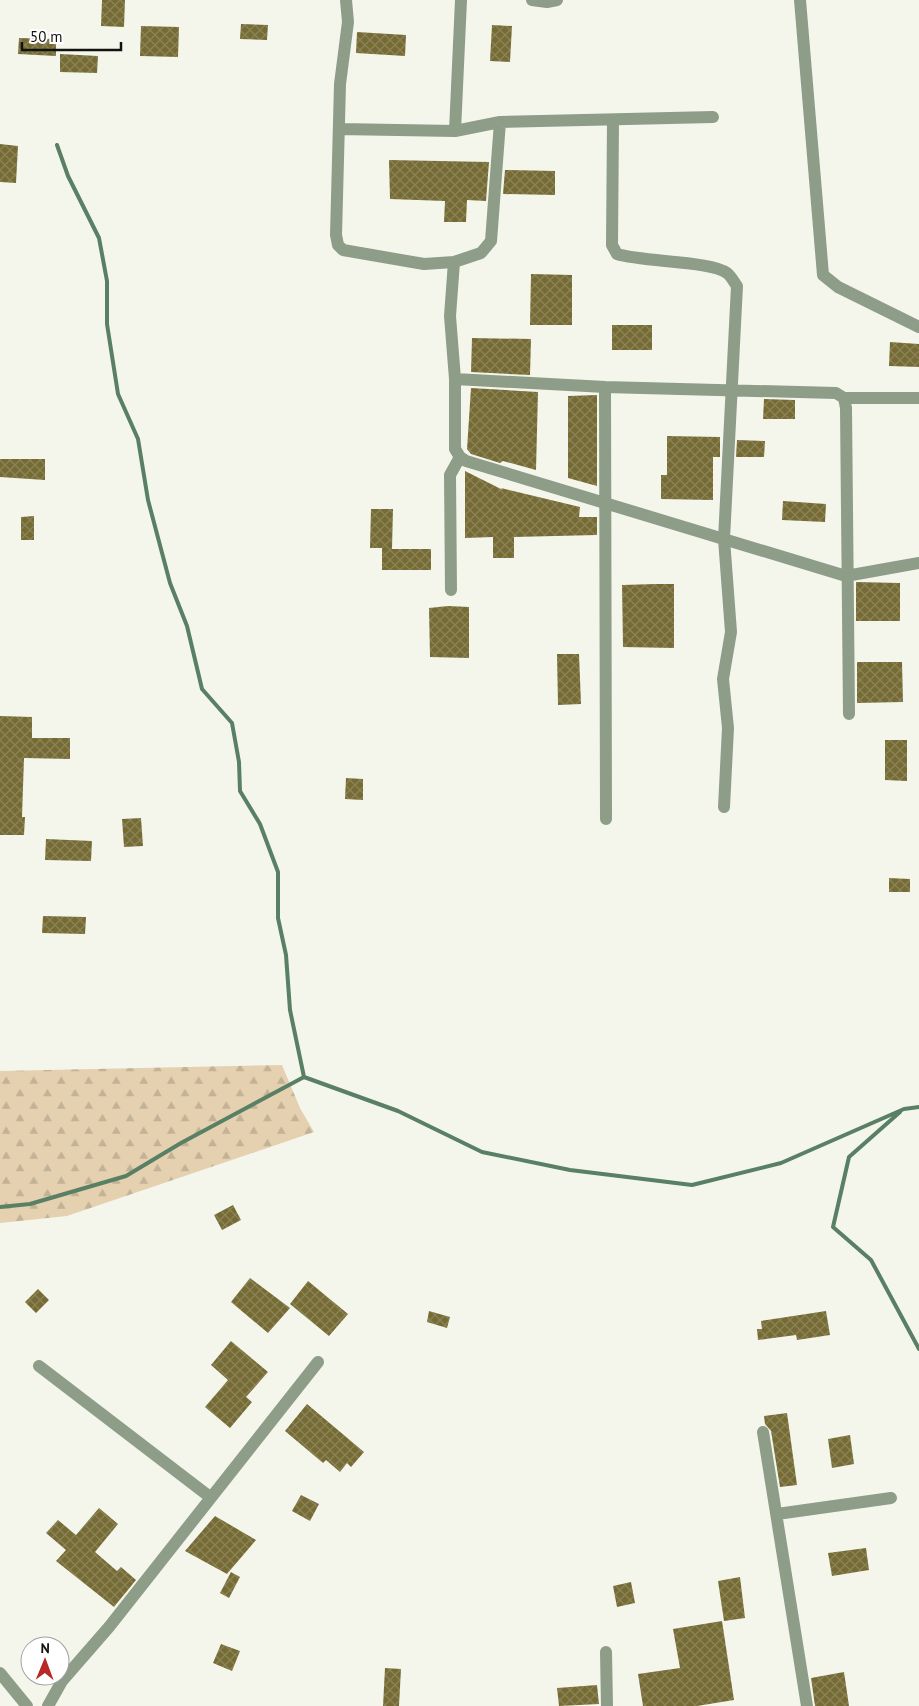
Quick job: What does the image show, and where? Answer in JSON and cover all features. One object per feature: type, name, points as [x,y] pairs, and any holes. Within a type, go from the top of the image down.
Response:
[{"type":"street","points":[[346,0],[348,22],[340,84],[336,235],[338,245],[343,250],[424,264],[454,262],[481,253],[491,242],[500,122]]},
{"type":"street","points":[[455,131],[461,0]]},
{"type":"street","points":[[532,0],[546,2],[557,0]]},
{"type":"street","points":[[800,0],[823,275],[838,287],[919,327]]},
{"type":"street","points":[[339,129],[455,131],[500,122],[713,117]]},
{"type":"street","points":[[613,120],[612,245],[617,254],[631,258],[715,267],[728,274],[737,286],[724,539],[731,632],[723,679],[728,728],[724,806]]},
{"type":"street","points":[[454,262],[450,316],[455,379],[455,450],[460,457],[605,504],[846,576],[919,563]]},
{"type":"street","points":[[455,379],[605,387],[836,393],[844,398],[919,398]]},
{"type":"street","points":[[605,387],[606,819]]},
{"type":"street","points":[[844,398],[846,408],[846,576],[849,714]]},
{"type":"street","points":[[452,590],[450,475],[460,457]]},
{"type":"street","points":[[48,1706],[62,1681],[109,1627],[318,1362]]},
{"type":"street","points":[[39,1366],[210,1497]]},
{"type":"street","points":[[763,1432],[808,1706]]},
{"type":"street","points":[[776,1514],[891,1498]]},
{"type":"street","points":[[606,1652],[607,1706]]},
{"type":"street","points":[[0,1673],[27,1706]]},
{"type":"green space","points":[[282,1065],[300,1108],[314,1132],[67,1216],[0,1223],[0,1071]]},
{"type":"building","points":[[102,0],[125,0],[124,27],[101,26]]},
{"type":"building","points":[[241,24],[268,25],[267,40],[240,39]]},
{"type":"building","points":[[492,25],[512,26],[510,62],[490,61]]},
{"type":"building","points":[[141,26],[179,27],[178,57],[140,56]]},
{"type":"building","points":[[357,32],[406,35],[405,56],[356,53]]},
{"type":"building","points":[[19,38],[56,39],[56,56],[18,54]]},
{"type":"building","points":[[60,54],[98,56],[97,73],[60,72]]},
{"type":"building","points":[[0,144],[18,146],[16,183],[0,182]]},
{"type":"building","points":[[389,160],[489,162],[486,201],[467,200],[466,222],[444,222],[445,201],[390,199]]},
{"type":"building","points":[[505,170],[555,171],[555,195],[503,194]]},
{"type":"building","points":[[531,274],[572,275],[572,325],[530,325]]},
{"type":"building","points":[[612,325],[652,325],[652,350],[612,350]]},
{"type":"building","points":[[472,338],[531,339],[530,375],[471,372]]},
{"type":"building","points":[[890,342],[919,344],[919,367],[889,366]]},
{"type":"building","points":[[471,388],[538,392],[536,470],[503,461],[500,463],[471,454],[467,449]]},
{"type":"building","points":[[597,395],[597,486],[568,478],[568,396]]},
{"type":"building","points":[[764,399],[795,400],[795,419],[763,419]]},
{"type":"building","points":[[667,436],[720,437],[720,457],[713,457],[713,500],[661,499],[661,475],[667,475]]},
{"type":"building","points":[[737,440],[765,441],[764,457],[736,457]]},
{"type":"building","points":[[0,459],[45,459],[45,480],[0,477]]},
{"type":"building","points":[[465,471],[503,490],[501,488],[580,507],[579,517],[597,517],[597,535],[514,537],[514,558],[493,558],[493,537],[465,538]]},
{"type":"building","points":[[783,501],[826,504],[825,522],[782,520]]},
{"type":"building","points":[[371,509],[393,509],[392,549],[431,549],[431,570],[382,570],[382,548],[370,548]]},
{"type":"building","points":[[34,516],[34,540],[21,540],[21,517]]},
{"type":"building","points":[[856,582],[900,583],[900,621],[856,621]]},
{"type":"building","points":[[674,584],[674,648],[623,647],[622,585]]},
{"type":"building","points":[[448,606],[469,607],[469,658],[430,657],[429,608]]},
{"type":"building","points":[[557,654],[579,654],[581,704],[558,705]]},
{"type":"building","points":[[857,662],[902,662],[903,702],[857,703]]},
{"type":"building","points":[[0,716],[32,717],[32,738],[70,738],[70,759],[24,758],[22,817],[25,817],[24,835],[0,835]]},
{"type":"building","points":[[885,740],[907,740],[907,781],[885,780]]},
{"type":"building","points":[[346,778],[363,779],[363,800],[345,799]]},
{"type":"building","points":[[141,818],[143,846],[124,847],[122,819]]},
{"type":"building","points":[[46,839],[92,841],[91,861],[45,860]]},
{"type":"building","points":[[889,878],[910,879],[910,892],[889,892]]},
{"type":"building","points":[[43,916],[86,917],[85,934],[42,933]]},
{"type":"building","points":[[233,1205],[241,1220],[222,1230],[214,1215]]},
{"type":"building","points":[[250,1278],[290,1308],[268,1333],[231,1302]]},
{"type":"building","points":[[308,1281],[348,1314],[329,1336],[290,1304]]},
{"type":"building","points":[[38,1289],[49,1300],[36,1313],[25,1302]]},
{"type":"building","points":[[429,1311],[450,1317],[447,1328],[427,1322]]},
{"type":"building","points":[[826,1311],[830,1335],[797,1340],[796,1335],[758,1340],[757,1329],[762,1329],[761,1321]]},
{"type":"building","points":[[231,1341],[268,1372],[246,1397],[252,1402],[230,1428],[205,1407],[228,1380],[211,1365]]},
{"type":"building","points":[[307,1404],[364,1452],[351,1467],[347,1463],[340,1472],[326,1460],[323,1463],[285,1431]]},
{"type":"building","points":[[787,1413],[797,1485],[780,1487],[771,1431],[765,1424],[764,1416]]},
{"type":"building","points":[[850,1435],[854,1464],[832,1468],[828,1439]]},
{"type":"building","points":[[301,1495],[319,1504],[310,1521],[292,1511]]},
{"type":"building","points":[[99,1508],[118,1524],[95,1552],[117,1571],[121,1567],[136,1580],[114,1607],[56,1561],[66,1550],[46,1533],[58,1520],[76,1535]]},
{"type":"building","points":[[215,1516],[256,1540],[227,1574],[185,1551]]},
{"type":"building","points":[[866,1548],[869,1570],[832,1576],[828,1553]]},
{"type":"building","points":[[231,1572],[240,1577],[229,1598],[220,1593]]},
{"type":"building","points":[[740,1577],[745,1618],[724,1621],[718,1581]]},
{"type":"building","points":[[631,1582],[635,1603],[617,1607],[613,1586]]},
{"type":"building","points":[[722,1621],[734,1700],[697,1706],[643,1706],[638,1674],[680,1668],[673,1629]]},
{"type":"building","points":[[221,1644],[240,1651],[232,1671],[213,1663]]},
{"type":"building","points":[[385,1668],[401,1669],[399,1706],[383,1706]]},
{"type":"building","points":[[844,1672],[849,1706],[815,1706],[811,1678]]},
{"type":"building","points":[[597,1685],[599,1704],[559,1706],[557,1688]]},
{"type":"waterway","points":[[57,145],[68,176],[99,238],[107,281],[107,324],[118,394],[138,439],[148,500],[170,583],[187,626],[202,689],[232,723],[239,762],[240,791],[260,824],[278,872],[278,918],[286,955],[290,1010],[304,1077]]},
{"type":"waterway","points":[[0,1207],[30,1204],[126,1176],[181,1143],[304,1077],[398,1111],[482,1152],[570,1170],[692,1185],[781,1163],[904,1109],[919,1107]]},
{"type":"waterway","points":[[900,1112],[849,1157],[833,1227],[871,1260],[919,1349]]}]
